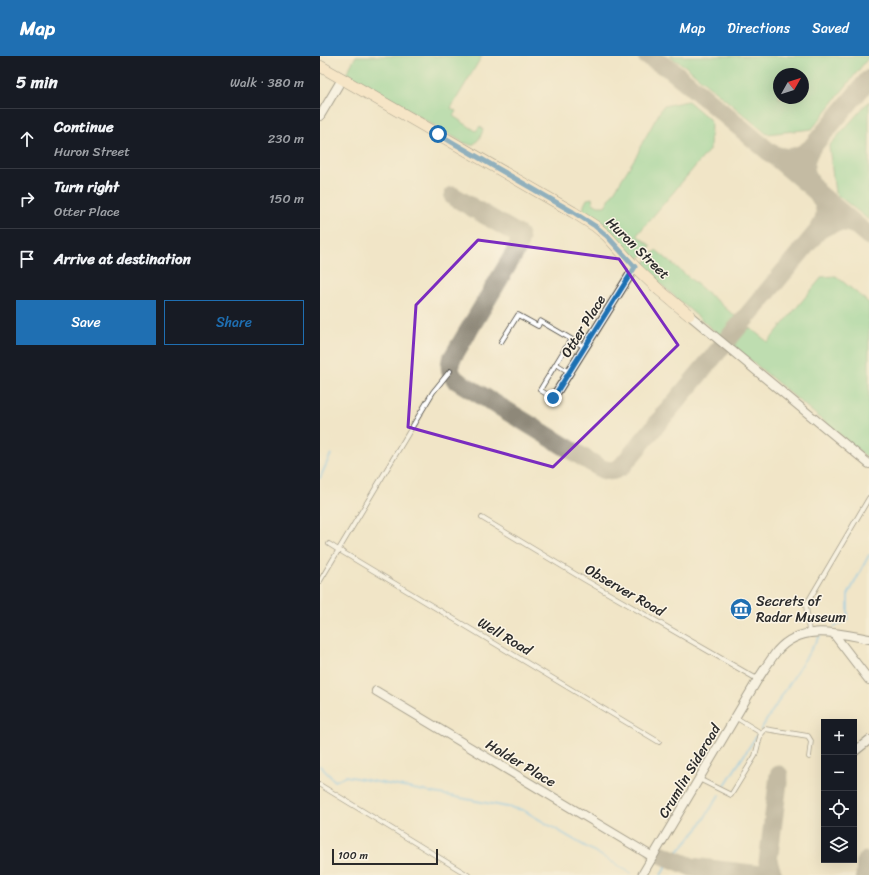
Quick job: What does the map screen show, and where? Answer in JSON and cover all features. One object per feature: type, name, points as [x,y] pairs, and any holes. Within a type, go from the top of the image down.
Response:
[{"type":"street","name":"Huron Street","points":[[320,66],[578,215],[607,236],[635,267],[658,289],[869,464]]},
{"type":"street","points":[[320,116],[342,79]]},
{"type":"street","name":"Otter Place","points":[[553,398],[635,267]]},
{"type":"street","points":[[809,632],[817,631],[869,638]]},
{"type":"street","name":"Crumlin Sideroad","points":[[642,875],[735,717],[777,651],[788,641],[800,634],[809,632]]},
{"type":"street","points":[[833,633],[869,680]]},
{"type":"street","name":"Holder Place","points":[[376,691],[653,857]]},
{"type":"street","points":[[857,750],[869,740]]},
{"type":"lane","points":[[501,342],[518,315],[538,326],[540,321],[585,348]]},
{"type":"lane","points":[[553,398],[540,390],[571,339]]},
{"type":"lane","points":[[556,364],[570,372]]},
{"type":"lane","points":[[320,581],[433,392],[450,371]]},
{"type":"lane","points":[[809,632],[806,605],[869,498]]},
{"type":"lane","name":"Observer Road","points":[[482,518],[585,580],[758,679]]},
{"type":"lane","name":"Well Road","points":[[329,544],[659,742]]},
{"type":"lane","points":[[372,570],[519,657]]},
{"type":"lane","points":[[735,717],[761,733]]},
{"type":"lane","points":[[699,779],[731,795],[755,756],[761,733],[765,729],[808,736],[811,741],[809,757]]},
{"type":"lane","points":[[320,785],[468,875]]},
{"type":"highlighted area","points":[[478,240],[619,259],[678,345],[553,467],[408,427],[416,305]]},
{"type":"green space","points":[[356,56],[482,56],[451,108],[456,111],[453,116],[476,131],[480,126],[483,129],[479,139],[471,145],[464,143],[346,74]]},
{"type":"green space","points":[[669,56],[869,56],[812,129],[767,134],[685,66]]},
{"type":"green space","points":[[688,101],[709,119],[711,123],[710,149],[637,235],[651,246],[639,259],[632,259],[583,214],[584,205],[587,199],[592,198],[593,203],[598,206],[605,206],[638,153],[663,106]]},
{"type":"green space","points":[[869,101],[869,220],[835,193],[829,146]]},
{"type":"green space","points":[[656,250],[735,316],[720,336],[643,269],[643,265]]},
{"type":"green space","points":[[836,276],[869,303],[869,459],[736,348],[734,344],[745,331],[750,328],[768,342],[822,277]]},
{"type":"waterway","points":[[320,478],[331,454]]},
{"type":"waterway","points":[[834,627],[848,619],[848,595],[869,555]]},
{"type":"waterway","points":[[761,729],[820,635]]},
{"type":"waterway","points":[[723,788],[757,735]]},
{"type":"waterway","points":[[320,766],[335,781],[346,776],[523,810],[631,873]]},
{"type":"waterway","points":[[673,857],[697,830],[719,795]]},
{"type":"waterway","points":[[661,875],[671,859]]},
{"type":"taxiway","points":[[647,56],[670,69],[869,236]]},
{"type":"taxiway","points":[[811,148],[869,79]]},
{"type":"taxiway","points":[[771,153],[787,158],[802,154],[811,148],[806,161],[806,172],[825,208],[824,218],[818,231],[827,225],[837,222],[847,222],[857,226]]},
{"type":"taxiway","points":[[453,196],[519,235],[520,239],[517,249],[451,360],[450,368],[452,375],[456,380],[602,469],[610,471],[622,466],[818,231]]},
{"type":"taxiway","points":[[773,875],[768,862],[779,775]]},
{"type":"taxiway","points":[[656,852],[692,867],[761,875]]},
{"type":"taxiway","points":[[865,875],[866,861]]},
{"type":"place","name":"Secrets of Radar Museum","points":[[741,609]]},
{"type":"route","points":[[438,134],[595,226],[607,236],[635,267],[553,398]]}]
